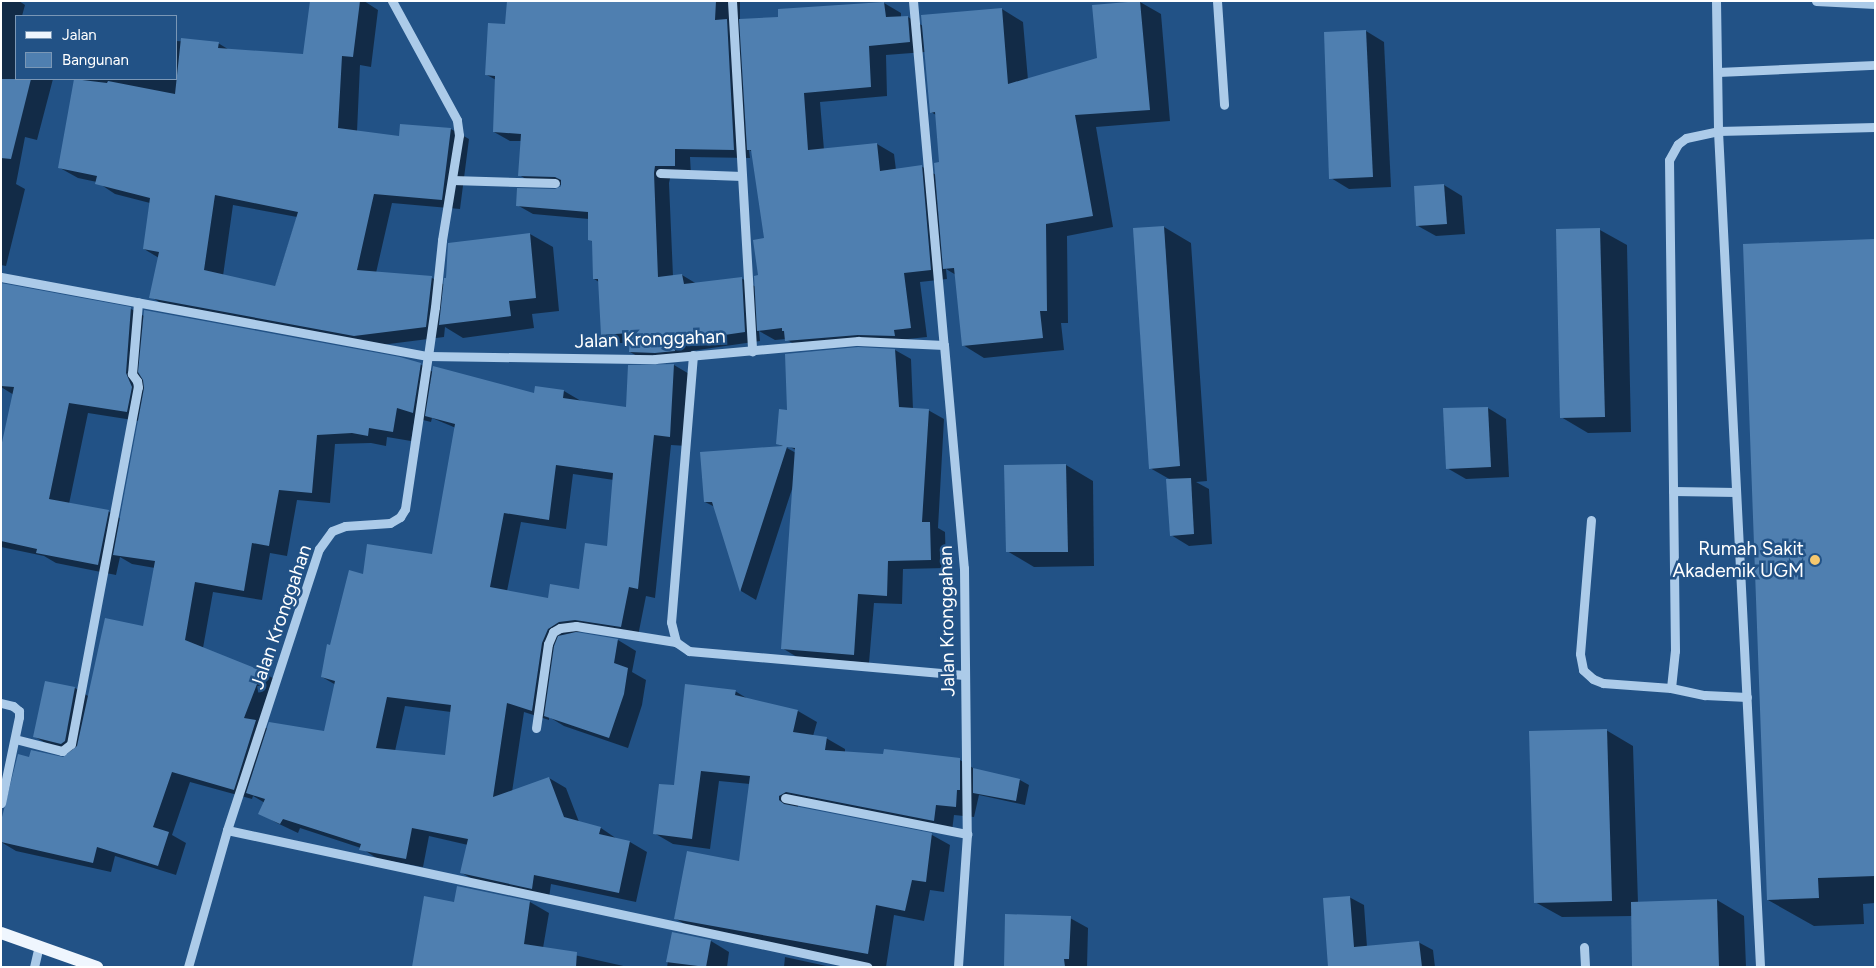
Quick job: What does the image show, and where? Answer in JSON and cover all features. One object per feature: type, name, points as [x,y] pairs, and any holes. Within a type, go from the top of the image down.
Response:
[{"type":"main road","points":[[1,933],[97,967]]},
{"type":"street","points":[[1,276],[428,356],[459,135],[457,120],[392,1]]},
{"type":"street","points":[[732,1],[752,350]]},
{"type":"street","points":[[912,1],[944,345]]},
{"type":"street","points":[[1217,1],[1224,106]]},
{"type":"street","points":[[1716,1],[1718,131],[1760,967]]},
{"type":"street","points":[[1816,1],[1875,4]]},
{"type":"street","points":[[1718,72],[1875,65]]},
{"type":"street","points":[[1671,688],[1675,651],[1669,160],[1678,144],[1686,138],[1718,131],[1875,127]]},
{"type":"street","points":[[660,173],[742,176]]},
{"type":"street","points":[[452,180],[555,183]]},
{"type":"street","points":[[15,739],[62,752],[71,744],[138,386],[132,374],[138,302]]},
{"type":"street","name":"Jalan Kronggahan","points":[[188,967],[227,830],[319,549],[332,531],[345,526],[390,523],[400,517],[405,509],[428,356],[655,359],[858,341],[944,345],[964,568],[967,834],[958,967]]},
{"type":"street","points":[[676,642],[671,622],[693,356]]},
{"type":"street","points":[[1673,491],[1736,492]]},
{"type":"street","points":[[1591,520],[1580,654],[1582,670],[1593,679],[1603,683],[1671,688],[1705,695],[1747,697]]},
{"type":"street","points":[[536,728],[548,644],[553,632],[560,628],[576,626],[676,642],[689,651],[964,675]]},
{"type":"street","points":[[1,703],[13,706],[19,711],[1,804]]},
{"type":"street","points":[[785,798],[967,834]]},
{"type":"street","points":[[227,830],[868,967]]},
{"type":"street","points":[[34,967],[39,946]]},
{"type":"street","points":[[1584,947],[1584,967]]},
{"type":"building","points":[[310,1],[360,1],[353,57],[342,56],[338,128],[399,136],[400,124],[451,128],[442,200],[374,194],[357,270],[432,276],[426,327],[354,336],[149,298],[159,252],[143,249],[150,198],[95,184],[97,176],[58,168],[74,80],[107,83],[108,81],[175,94],[181,38],[219,42],[218,48],[303,54]],"holes":[[[215,195],[298,212],[275,286],[204,270]]]},
{"type":"building","points":[[507,1],[716,1],[715,20],[727,19],[734,150],[675,149],[675,166],[655,166],[658,277],[682,274],[684,284],[742,277],[745,332],[676,342],[675,351],[655,353],[629,352],[630,333],[601,335],[598,279],[593,279],[592,241],[588,240],[588,212],[516,206],[517,188],[555,189],[561,186],[561,180],[555,177],[518,176],[521,134],[493,132],[495,76],[485,75],[488,23],[505,24]]},
{"type":"building","points":[[1140,1],[1150,110],[1075,115],[1093,216],[1046,224],[1047,311],[1040,311],[1043,338],[962,346],[954,268],[943,269],[934,163],[939,162],[935,112],[930,113],[921,15],[1002,8],[1008,84],[1097,58],[1092,5]]},
{"type":"building","points":[[884,2],[886,17],[908,16],[910,42],[869,46],[871,87],[804,93],[808,150],[877,143],[880,171],[922,165],[931,270],[904,273],[911,328],[894,330],[895,336],[858,335],[785,341],[782,328],[757,331],[754,276],[758,275],[753,240],[764,238],[751,150],[747,150],[739,19],[778,17],[778,9]]},
{"type":"building","points":[[1366,30],[1373,177],[1329,179],[1324,32]]},
{"type":"building","points":[[1,79],[31,80],[11,159],[1,158]]},
{"type":"building","points":[[1444,184],[1447,224],[1416,226],[1414,186]]},
{"type":"building","points":[[1164,226],[1180,466],[1149,469],[1133,228]]},
{"type":"building","points":[[1600,228],[1605,417],[1560,418],[1556,229]]},
{"type":"building","points":[[530,233],[536,298],[509,301],[511,316],[439,325],[444,278],[446,278],[448,243]]},
{"type":"building","name":"Rumah Sakit Akademik UGM","points":[[1875,239],[1875,876],[1818,878],[1819,898],[1767,900],[1743,244]]},
{"type":"building","points":[[1,283],[131,307],[126,373],[132,387],[127,412],[69,403],[49,499],[109,510],[98,565],[36,553],[37,549],[1,541],[1,447],[14,387],[1,386]]},
{"type":"building","points":[[144,310],[400,357],[421,363],[413,413],[397,408],[393,432],[369,428],[368,436],[352,433],[317,435],[312,493],[279,490],[269,546],[252,543],[244,591],[195,582],[185,640],[262,671],[244,718],[256,720],[234,790],[172,772],[153,827],[169,832],[158,866],[97,847],[93,863],[1,842],[1,821],[18,754],[29,757],[31,750],[63,757],[77,746],[105,618],[143,626],[155,561],[113,555],[144,388],[143,380],[138,372]]},
{"type":"building","points":[[858,347],[895,349],[899,407],[929,409],[922,522],[930,522],[931,560],[888,561],[887,596],[858,594],[854,655],[781,649],[795,448],[787,447],[740,592],[712,502],[704,502],[700,452],[783,446],[776,444],[779,409],[787,410],[785,354]]},
{"type":"building","points":[[674,364],[670,437],[654,435],[638,589],[629,587],[621,627],[575,620],[559,622],[548,629],[542,643],[532,711],[507,703],[493,797],[549,777],[564,817],[601,827],[599,834],[630,841],[619,893],[534,875],[532,889],[460,873],[468,839],[412,828],[406,859],[359,850],[361,844],[283,819],[280,824],[258,814],[265,799],[246,793],[269,722],[324,731],[335,681],[321,677],[327,644],[330,645],[349,570],[363,574],[367,544],[432,554],[455,424],[425,416],[433,366],[534,393],[535,386],[564,390],[563,398],[626,407],[628,365]],"holes":[[[556,465],[613,473],[607,546],[585,543],[579,589],[550,584],[548,598],[490,587],[504,513],[549,520]],[[387,697],[451,705],[445,755],[376,748]]]},
{"type":"building","points":[[1488,407],[1491,467],[1446,469],[1443,408]]},
{"type":"building","points":[[1066,464],[1068,552],[1006,552],[1004,465]]},
{"type":"building","points":[[1191,478],[1194,534],[1170,536],[1166,479]]},
{"type":"building","points":[[576,632],[618,639],[614,663],[628,668],[624,694],[609,738],[544,716],[554,646],[558,636]]},
{"type":"building","points":[[45,681],[75,687],[65,741],[61,744],[33,737]]},
{"type":"building","points":[[685,684],[736,690],[735,695],[798,710],[793,732],[827,737],[825,750],[883,754],[884,749],[960,758],[960,790],[957,790],[956,807],[936,805],[934,821],[786,792],[779,796],[779,800],[784,804],[932,833],[926,882],[912,880],[905,911],[876,905],[868,954],[674,919],[687,851],[739,861],[750,776],[701,771],[692,839],[653,834],[659,784],[674,785]]},
{"type":"building","points":[[1607,729],[1612,901],[1534,903],[1529,731]]},
{"type":"building","points":[[973,768],[1020,779],[1016,801],[973,793]]},
{"type":"building","points":[[457,886],[530,901],[524,944],[577,952],[576,967],[412,967],[424,896],[454,902]]},
{"type":"building","points":[[1350,896],[1354,947],[1419,941],[1422,967],[1328,967],[1323,898]]},
{"type":"building","points":[[1717,899],[1719,967],[1632,967],[1631,902]]},
{"type":"building","points":[[1005,914],[1071,916],[1069,959],[1064,959],[1065,967],[1004,967]]},
{"type":"building","points":[[672,932],[711,940],[706,967],[666,962]]},
{"type":"place","name":"Rumah Sakit Akademik UGM","points":[[1815,560]]}]
